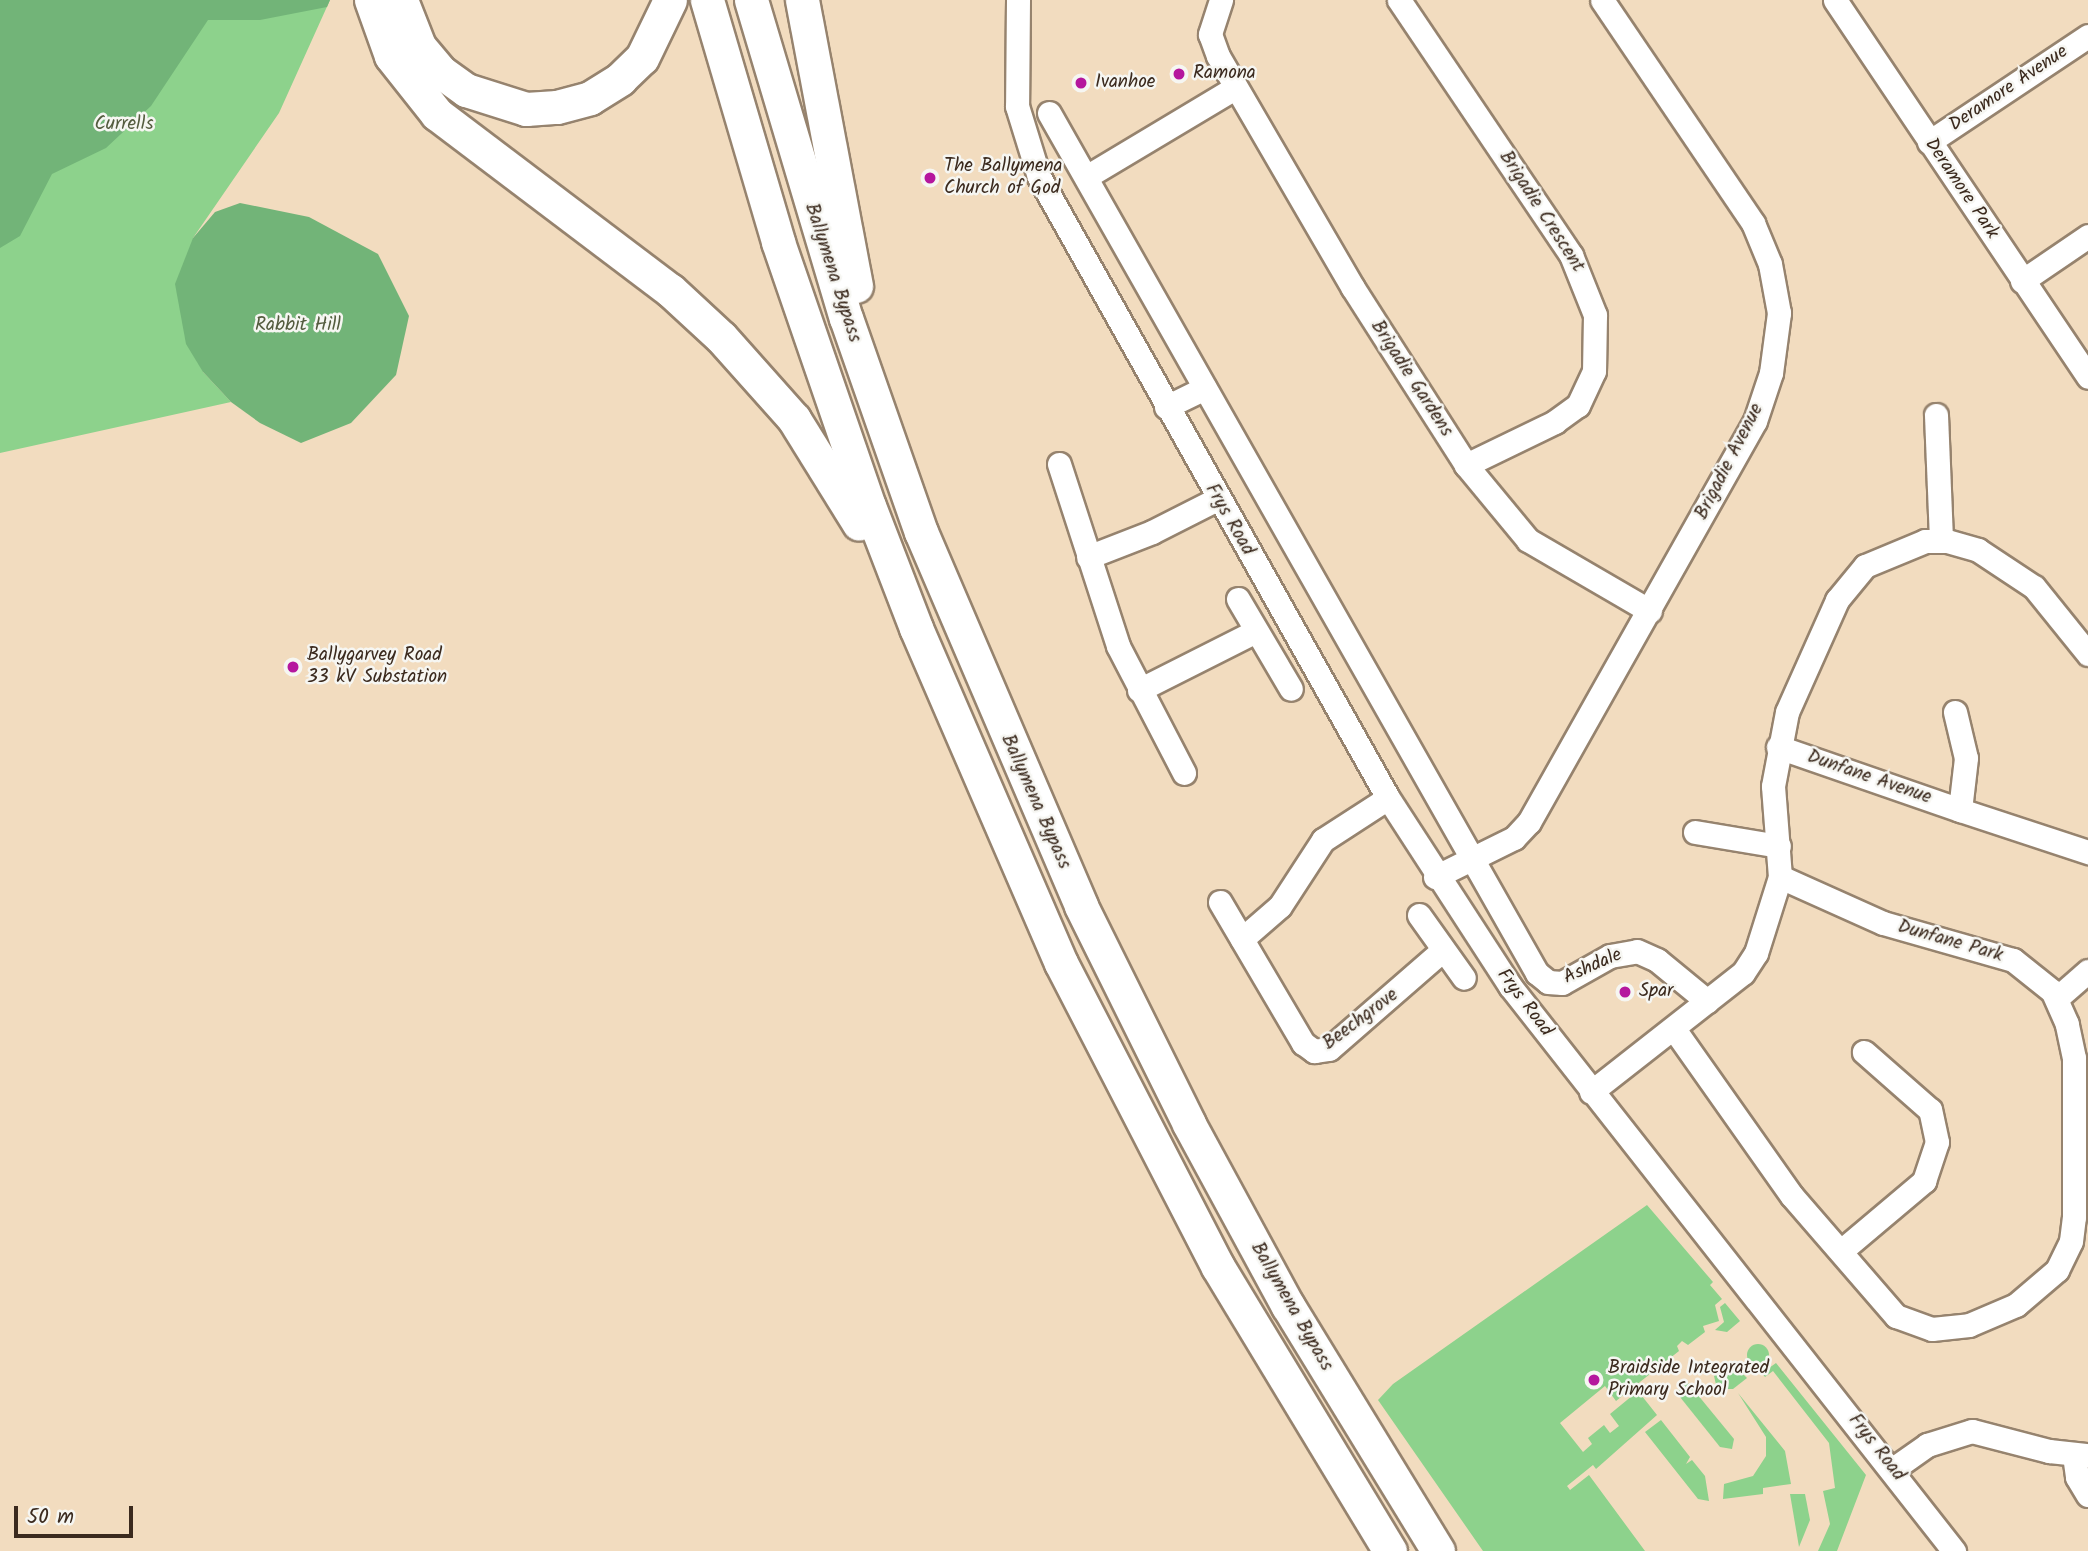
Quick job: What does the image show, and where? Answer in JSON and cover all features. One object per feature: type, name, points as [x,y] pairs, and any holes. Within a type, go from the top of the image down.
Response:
[{"type":"highway","points":[[371,0],[391,56],[437,114],[670,290],[761,378],[825,465],[916,628]]},
{"type":"highway","points":[[401,0],[419,46],[441,72],[466,90],[526,109],[557,107],[590,98],[620,79],[642,58],[670,0]]},
{"type":"highway","name":"Ballymena Bypass","points":[[708,0],[821,375],[916,628],[1061,964],[1219,1267],[1390,1551]]},
{"type":"highway","name":"Ballymena Bypass","points":[[751,0],[846,318],[921,532],[1081,906],[1189,1124],[1288,1306],[1438,1551]]},
{"type":"highway","points":[[802,0],[858,292],[921,532]]},
{"type":"street","name":"Frys Road","points":[[1018,0],[1017,106],[1026,143],[1039,177],[1217,499],[1435,877],[1591,1092],[1893,1469],[1954,1551]]},
{"type":"street","name":"Brigadie Gardens","points":[[1221,0],[1210,36],[1235,88],[1353,288],[1466,465],[1528,540],[1650,611]]},
{"type":"street","name":"Brigadie Crescent","points":[[1399,0],[1578,266],[1595,315],[1594,371],[1578,405],[1555,422],[1466,465]]},
{"type":"street","name":"Brigadie Avenue","points":[[1435,877],[1471,860],[1524,829],[1650,611],[1755,421],[1771,373],[1779,313],[1770,264],[1753,223],[1602,0]]},
{"type":"street","name":"Deramore Park","points":[[1839,1],[1929,142],[2088,377]]},
{"type":"street","name":"Deramore Avenue","points":[[1929,142],[2088,36]]},
{"type":"street","points":[[1086,177],[1235,88]]},
{"type":"street","name":"Frys Road","points":[[1049,113],[1471,860],[1537,973],[1548,982]]},
{"type":"street","points":[[2022,281],[2088,236]]},
{"type":"street","points":[[1166,407],[1205,388]]},
{"type":"street","points":[[1936,415],[1941,540]]},
{"type":"street","points":[[1059,464],[1118,646],[1184,773]]},
{"type":"street","points":[[1088,557],[1152,532],[1217,499]]},
{"type":"street","points":[[1591,1092],[1674,1029],[1752,960],[1780,877],[1773,786],[1778,747],[1793,696],[1847,584],[1872,560],[1910,544],[1941,540],[1978,550],[2025,579],[2088,653]]},
{"type":"street","points":[[1238,599],[1291,689]]},
{"type":"street","points":[[1139,690],[1256,631]]},
{"type":"street","points":[[1955,712],[1966,758],[1960,810]]},
{"type":"street","name":"Dunfane Avenue","points":[[1778,747],[2088,852]]},
{"type":"street","points":[[1242,939],[1280,906],[1323,840],[1388,798]]},
{"type":"street","points":[[1695,832],[1779,846]]},
{"type":"street","name":"Dunfane Park","points":[[1674,1029],[1761,1156],[1896,1316],[1933,1329],[1959,1327],[1997,1315],[2052,1276],[2071,1241],[2074,1192],[2074,1058],[2057,998],[2037,976],[2013,960],[1883,923],[1780,877]]},
{"type":"street","name":"Beechgrove","points":[[1220,902],[1303,1044],[1320,1052],[1390,999],[1444,950]]},
{"type":"street","points":[[1419,915],[1464,978]]},
{"type":"street","name":"Ashdale","points":[[1548,982],[1562,983],[1610,956],[1631,951],[1657,960],[1707,1001]]},
{"type":"street","points":[[2057,998],[2088,971]]},
{"type":"street","points":[[1841,1251],[1924,1181],[1937,1142],[1930,1110],[1864,1052]]},
{"type":"street","points":[[1893,1469],[1927,1445],[1972,1431],[2081,1455],[2077,1477],[2088,1495]]},
{"type":"green space","name":"Currells","points":[[0,0],[330,0],[279,113],[193,238],[203,372],[231,402],[0,453]]},
{"type":"green space","points":[[0,0],[330,0],[327,7],[260,20],[208,20],[151,106],[106,148],[52,174],[20,236],[0,248]]},
{"type":"green space","name":"Rabbit Hill","points":[[240,203],[309,217],[378,254],[409,316],[396,375],[351,423],[301,443],[260,423],[231,402],[203,372],[186,344],[175,284],[193,238],[215,212]]},
{"type":"green space","points":[[1647,1205],[1713,1282],[1710,1285],[1722,1299],[1715,1305],[1719,1321],[1703,1326],[1705,1332],[1688,1345],[1682,1341],[1677,1346],[1679,1351],[1616,1401],[1605,1386],[1560,1423],[1583,1452],[1592,1444],[1588,1438],[1604,1425],[1610,1433],[1619,1426],[1610,1414],[1638,1391],[1657,1415],[1596,1469],[1593,1465],[1567,1486],[1570,1490],[1589,1475],[1645,1551],[1483,1551],[1378,1400],[1393,1384]]},
{"type":"green space","points":[[1725,1303],[1740,1321],[1727,1332],[1715,1330],[1724,1322],[1720,1307]]},
{"type":"green space","points":[[1758,1344],[1766,1347],[1769,1355],[1766,1363],[1758,1366],[1750,1363],[1747,1355],[1750,1347]]},
{"type":"green space","points":[[1731,1362],[1747,1378],[1733,1389],[1717,1389],[1714,1376]]},
{"type":"green space","points":[[1776,1363],[1866,1475],[1837,1551],[1818,1551],[1830,1524],[1823,1491],[1835,1488],[1829,1443],[1773,1371],[1765,1377],[1762,1373]]},
{"type":"green space","points":[[1688,1383],[1734,1439],[1732,1449],[1720,1447],[1680,1397],[1679,1388]]},
{"type":"green space","points":[[1738,1393],[1785,1451],[1791,1484],[1763,1488],[1763,1494],[1723,1499],[1724,1484],[1753,1476],[1766,1456],[1766,1437]]},
{"type":"green space","points":[[1661,1420],[1690,1457],[1686,1464],[1692,1460],[1705,1476],[1709,1501],[1698,1499],[1645,1432]]},
{"type":"green space","points":[[1790,1494],[1805,1494],[1810,1520],[1799,1547]]},
{"type":"place","name":"Ramona","points":[[1179,74]]},
{"type":"place","name":"Ivanhoe","points":[[1081,83]]},
{"type":"place","name":"The Ballymena Church of God","points":[[930,178]]},
{"type":"place","name":"Ballygarvey Road 33 kV Substation","points":[[293,667]]},
{"type":"place","name":"Spar","points":[[1625,992]]},
{"type":"place","name":"Braidside Integrated Primary School","points":[[1594,1380]]}]
